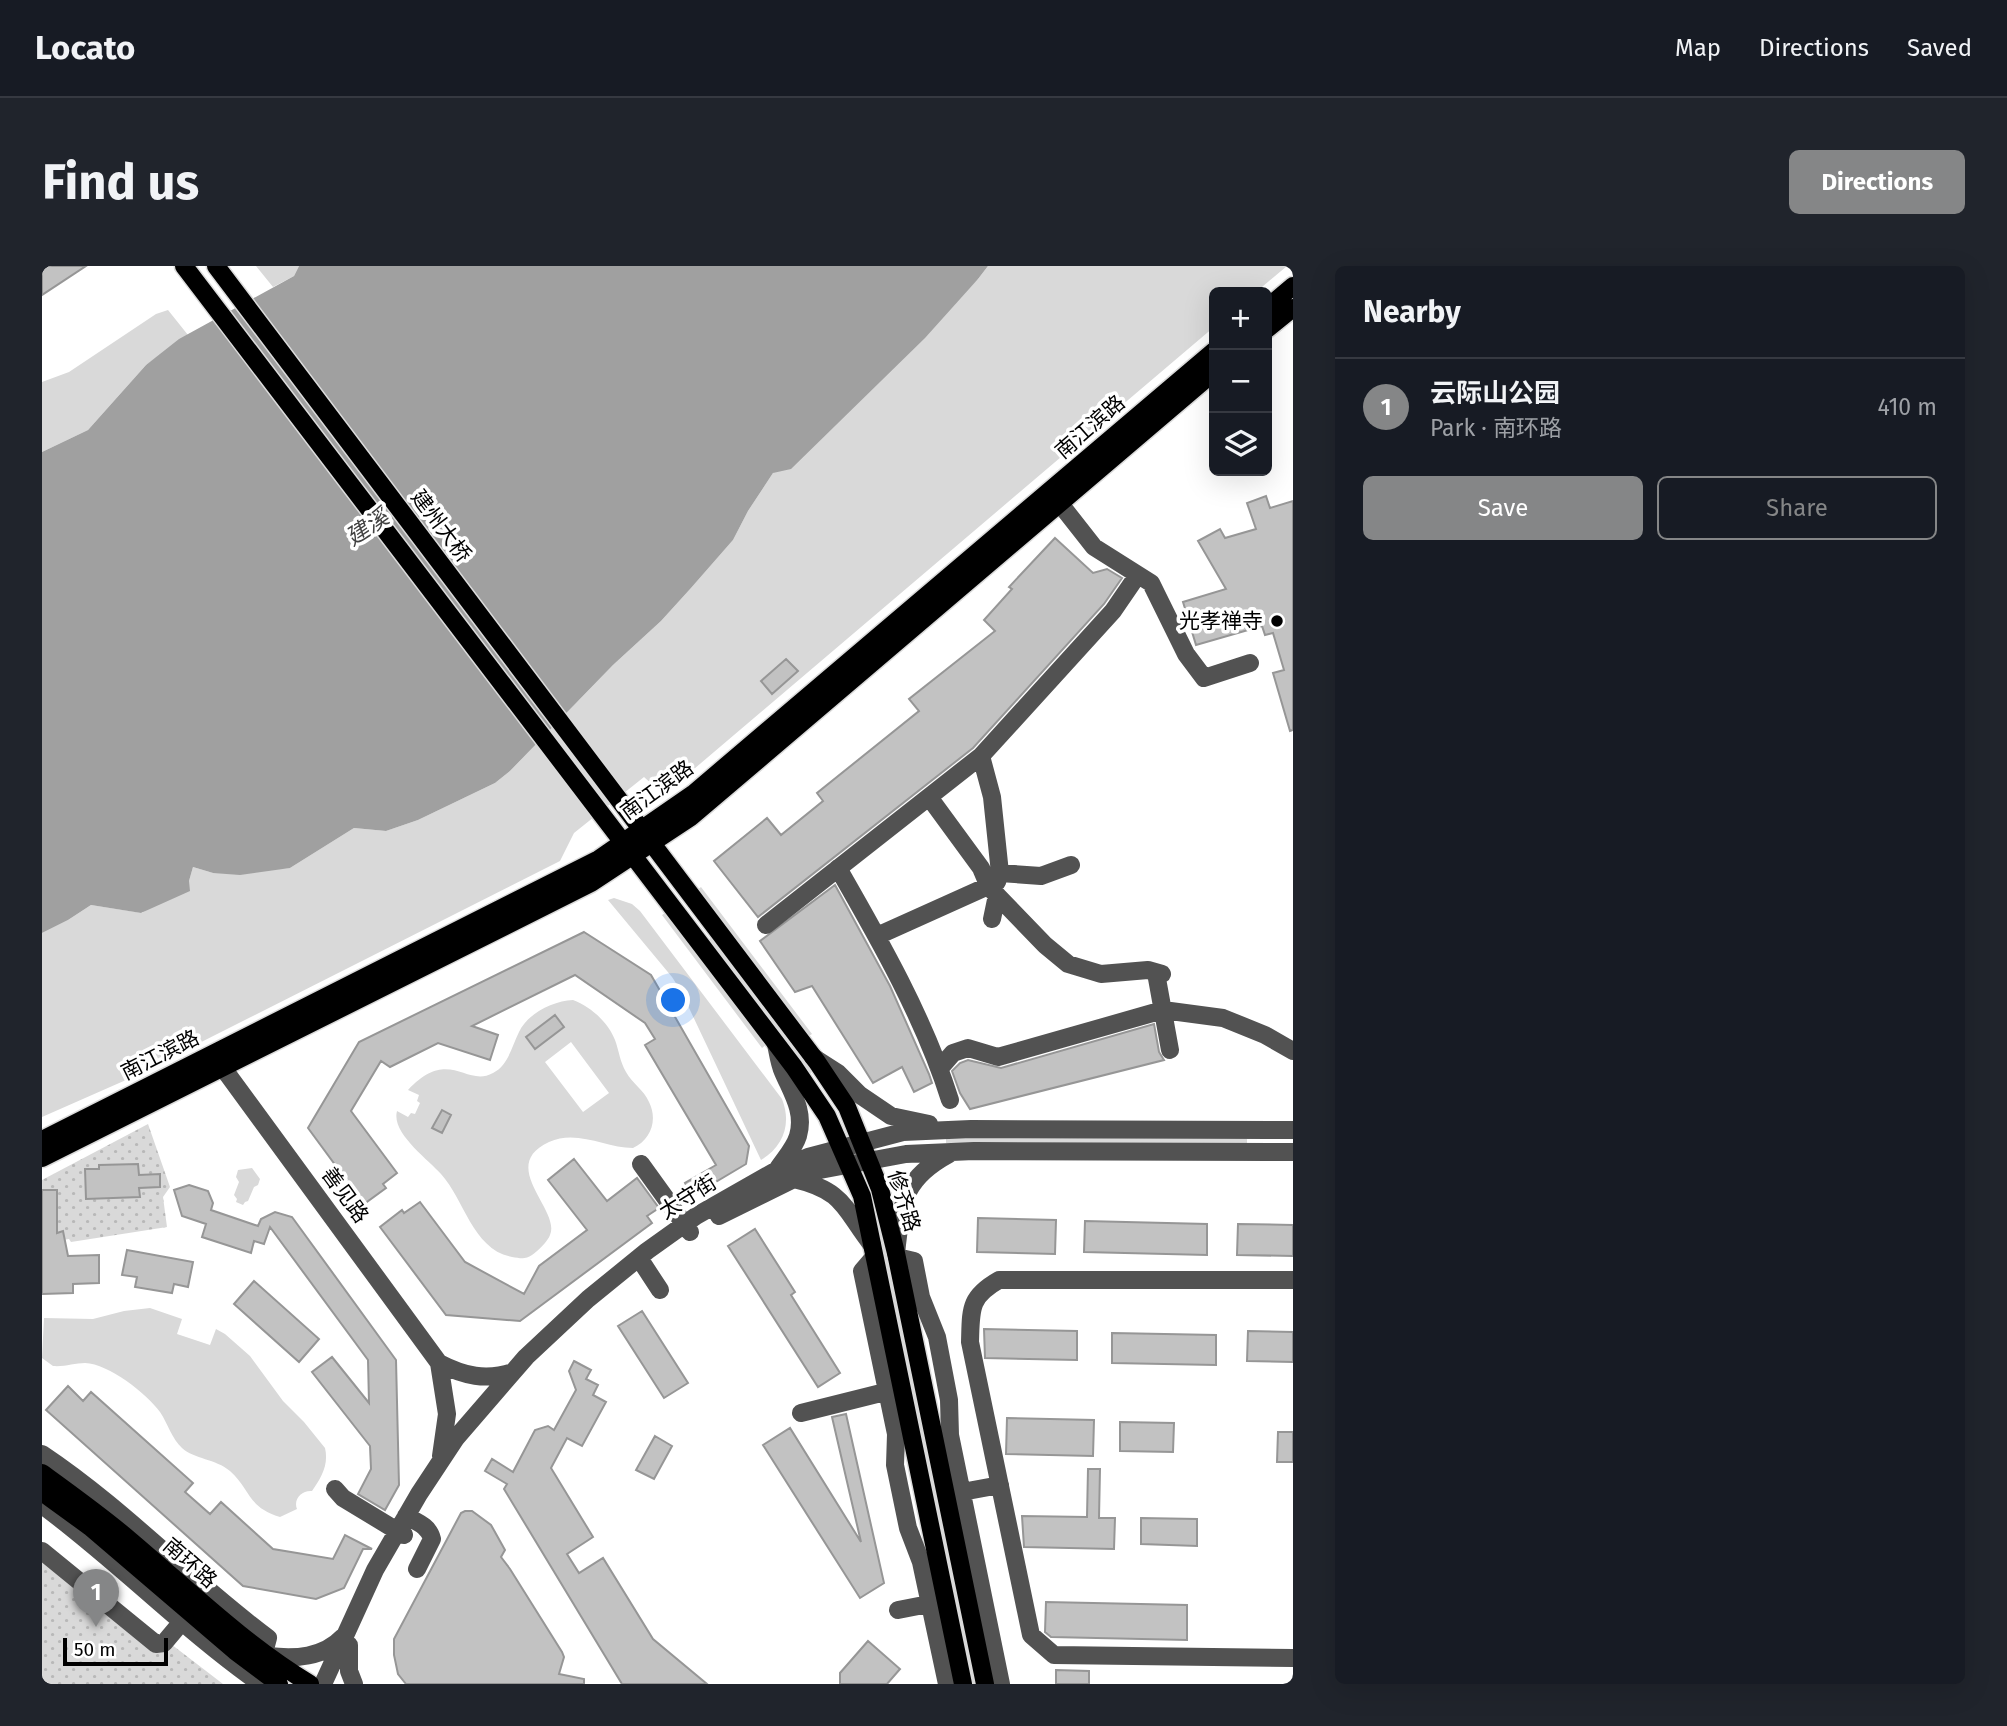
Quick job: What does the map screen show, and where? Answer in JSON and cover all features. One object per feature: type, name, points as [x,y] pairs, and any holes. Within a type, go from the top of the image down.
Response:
[{"type":"main road","name":"修齐路","points":[[184,266],[776,1044],[827,1116],[862,1196],[894,1390],[938,1603],[960,1679]]},
{"type":"main road","name":"建州大桥","points":[[221,272],[620,801]]},
{"type":"main road","points":[[1272,304],[1293,286]]},
{"type":"main road","points":[[1272,325],[1293,308]]},
{"type":"main road","name":"南江滨路","points":[[1055,498],[1209,356]]},
{"type":"main road","name":"南江滨路","points":[[42,1158],[221,1059],[646,837],[693,794],[1055,498],[1209,376]]},
{"type":"main road","name":"修齐路","points":[[620,801],[813,1057],[847,1107],[880,1189],[896,1255],[985,1684]]},
{"type":"main road","name":"南江滨路","points":[[42,1140],[221,1059]]},
{"type":"main road","name":"南环路","points":[[42,1473],[131,1541],[212,1612],[310,1684]]},
{"type":"main road","name":"南环路","points":[[42,1492],[90,1527],[186,1617],[279,1684]]},
{"type":"street","points":[[1055,498],[1094,547],[1151,583],[1186,654],[1204,678],[1250,663]]},
{"type":"street","points":[[766,925],[981,756],[1113,611],[1137,576]]},
{"type":"street","points":[[981,756],[992,796],[995,885],[992,919]]},
{"type":"street","points":[[929,797],[995,885],[1045,945],[1068,964],[1101,974],[1148,971],[1159,973],[1170,1050]]},
{"type":"street","points":[[877,936],[995,885],[1041,876],[1071,865]]},
{"type":"street","points":[[838,868],[877,936],[940,1068],[950,1100]]},
{"type":"street","points":[[940,1068],[953,1053],[968,1048],[998,1057],[1163,1010],[1223,1018],[1265,1035],[1293,1051]]},
{"type":"street","points":[[776,1044],[782,1070],[799,1105],[800,1116],[798,1135],[777,1170]]},
{"type":"street","points":[[813,1057],[838,1073],[860,1095],[891,1116],[957,1129]]},
{"type":"street","name":"善见路","points":[[221,1059],[445,1363]]},
{"type":"street","name":"太守街","points":[[687,1228],[794,1179],[820,1170],[845,1157],[861,1143],[903,1132],[957,1129],[1293,1130]]},
{"type":"street","points":[[953,1152],[928,1165],[918,1175],[906,1195],[901,1211],[896,1255],[914,1261],[921,1297],[937,1337],[949,1400],[950,1435],[1001,1684]]},
{"type":"street","name":"太守街","points":[[331,1684],[375,1570],[450,1452],[522,1365],[594,1305],[641,1261],[777,1170],[808,1157],[845,1157],[868,1161],[906,1154],[953,1152],[1293,1152]]},
{"type":"street","points":[[641,1164],[687,1228]]},
{"type":"street","points":[[794,1179],[827,1189],[845,1204],[873,1251]]},
{"type":"street","points":[[641,1261],[660,1290]]},
{"type":"street","points":[[1293,1280],[999,1280],[983,1289],[973,1302],[971,1342],[1031,1634],[1054,1655],[1293,1658]]},
{"type":"street","points":[[445,1363],[469,1376],[484,1378],[522,1365]]},
{"type":"street","points":[[445,1363],[450,1452]]},
{"type":"street","points":[[445,1363],[456,1404],[450,1452]]},
{"type":"street","points":[[802,1413],[894,1390]]},
{"type":"street","points":[[42,1454],[114,1507],[241,1618],[268,1638],[266,1654],[288,1658],[326,1651],[347,1640],[349,1671],[354,1684]]},
{"type":"street","points":[[962,1492],[1000,1485]]},
{"type":"street","points":[[335,1489],[343,1498],[405,1526],[425,1527],[431,1532],[432,1539],[417,1569]]},
{"type":"street","points":[[42,1504],[186,1617],[261,1684]]},
{"type":"street","points":[[42,1551],[156,1644],[164,1643],[186,1617]]},
{"type":"street","points":[[898,1609],[938,1603],[947,1684]]},
{"type":"street","name":"太守街","points":[[323,1684],[347,1640]]},
{"type":"shaded area","points":[[256,266],[299,266],[294,276],[273,287]]},
{"type":"shaded area","points":[[988,266],[1287,266],[1262,287],[1209,287],[1209,331],[674,786],[658,788],[644,777],[574,833],[560,861],[126,1080],[42,1117],[42,933],[91,905],[142,913],[189,881],[193,867],[213,873],[290,868],[354,828],[386,831],[418,820],[495,783],[661,621],[691,588],[733,540],[773,473],[978,279]]},
{"type":"shaded area","points":[[168,310],[188,335],[146,365],[88,430],[42,452],[42,382],[69,372],[156,314]]},
{"type":"shaded area","points":[[701,887],[812,1034],[807,1037],[696,891]]},
{"type":"shaded area","points":[[614,898],[632,904],[640,911],[782,1099],[786,1117],[784,1134],[775,1149],[761,1160],[681,991],[608,900]]},
{"type":"shaded area","points":[[667,912],[767,1044],[762,1048],[662,915]]},
{"type":"shaded area","points":[[712,937],[813,1071],[808,1075],[707,941]]},
{"type":"shaded area","points":[[573,1000],[586,1007],[608,1027],[626,1072],[649,1102],[653,1122],[648,1135],[633,1148],[570,1137],[549,1142],[535,1152],[529,1163],[529,1175],[547,1213],[551,1225],[550,1235],[529,1257],[512,1257],[488,1245],[478,1234],[449,1184],[405,1137],[397,1119],[397,1111],[408,1117],[411,1113],[415,1114],[420,1103],[417,1101],[419,1095],[408,1090],[422,1077],[435,1071],[446,1069],[483,1076],[498,1070],[506,1061],[528,1019],[542,1009]],"holes":[[[571,1042],[609,1093],[583,1112],[545,1062]]]},
{"type":"shaded area","points":[[148,1124],[170,1187],[163,1197],[167,1227],[71,1242],[69,1239],[42,1243],[42,1180]]},
{"type":"shaded area","points":[[946,1137],[1247,1139],[1247,1145],[946,1143]]},
{"type":"shaded area","points":[[252,1168],[260,1179],[243,1205],[236,1202],[234,1195],[239,1182],[236,1177],[238,1170]]},
{"type":"shaded area","points":[[883,1223],[977,1684],[970,1684],[876,1225]]},
{"type":"shaded area","points":[[150,1308],[182,1319],[177,1334],[210,1345],[216,1329],[225,1334],[250,1356],[283,1401],[325,1448],[326,1460],[321,1476],[312,1491],[299,1496],[297,1509],[280,1517],[261,1508],[230,1471],[182,1448],[154,1404],[116,1374],[85,1363],[53,1366],[42,1358],[44,1318],[93,1319]]},
{"type":"shaded area","points":[[42,1545],[223,1684],[42,1684]]},
{"type":"water","name":"建溪","points":[[299,266],[988,266],[925,338],[791,469],[773,473],[733,540],[691,588],[661,621],[495,783],[418,820],[386,831],[354,828],[290,868],[240,875],[213,873],[193,867],[189,881],[190,891],[141,913],[91,905],[42,933],[42,452],[88,430],[146,365],[179,339],[294,276]]},
{"type":"building","points":[[42,266],[86,266],[42,295]]},
{"type":"building","points":[[1266,496],[1270,508],[1293,501],[1293,730],[1290,731],[1273,673],[1284,670],[1273,633],[1265,635],[1262,626],[1196,645],[1183,602],[1226,589],[1198,541],[1220,529],[1225,538],[1256,529],[1247,503]]},
{"type":"building","points":[[1055,538],[1093,573],[1107,569],[1122,578],[1104,604],[973,748],[758,917],[714,861],[767,818],[781,835],[823,801],[817,793],[919,711],[909,699],[995,631],[984,620],[1012,589],[1009,587]]},
{"type":"building","points":[[786,659],[798,671],[772,694],[761,681]]},
{"type":"building","points":[[835,885],[890,986],[929,1074],[932,1083],[914,1092],[902,1067],[873,1083],[812,986],[795,992],[760,941]]},
{"type":"building","points":[[584,932],[651,975],[749,1146],[746,1164],[692,1196],[685,1183],[716,1165],[645,1045],[655,1039],[645,1023],[575,975],[472,1026],[498,1035],[490,1060],[438,1043],[390,1067],[381,1061],[351,1111],[397,1173],[383,1184],[386,1188],[364,1204],[308,1128],[359,1042]]},
{"type":"building","points":[[555,1015],[564,1027],[535,1049],[526,1037]]},
{"type":"building","points":[[1154,1024],[1159,1052],[1164,1060],[970,1109],[960,1093],[952,1071],[968,1060],[1001,1068]]},
{"type":"building","points":[[442,1110],[451,1115],[442,1133],[432,1128]]},
{"type":"building","points":[[574,1159],[607,1201],[637,1178],[659,1208],[647,1216],[652,1223],[520,1321],[446,1315],[380,1227],[402,1210],[404,1213],[420,1202],[465,1262],[524,1294],[539,1266],[587,1230],[548,1180]]},
{"type":"building","points":[[138,1164],[139,1175],[160,1174],[160,1187],[139,1188],[140,1197],[86,1199],[85,1169],[99,1169],[99,1165]]},
{"type":"building","points":[[189,1185],[208,1191],[213,1203],[211,1210],[258,1226],[261,1219],[275,1212],[292,1217],[396,1360],[399,1485],[385,1510],[358,1494],[371,1469],[370,1446],[312,1372],[332,1357],[369,1403],[368,1360],[270,1227],[264,1244],[254,1241],[251,1253],[202,1237],[206,1224],[182,1216],[174,1190]]},
{"type":"building","points":[[42,1190],[57,1190],[57,1233],[63,1231],[68,1256],[99,1255],[99,1283],[73,1284],[73,1293],[42,1294]]},
{"type":"building","points":[[978,1218],[1056,1220],[1055,1254],[977,1252]]},
{"type":"building","points":[[1085,1221],[1207,1224],[1207,1255],[1084,1252]]},
{"type":"building","points":[[1238,1224],[1293,1225],[1293,1256],[1237,1255]]},
{"type":"building","points":[[755,1229],[795,1292],[791,1295],[840,1373],[818,1387],[728,1246]]},
{"type":"building","points":[[127,1250],[193,1262],[188,1287],[174,1284],[172,1293],[135,1287],[137,1277],[122,1275]]},
{"type":"building","points":[[254,1281],[319,1339],[299,1362],[234,1304]]},
{"type":"building","points":[[642,1311],[688,1383],[664,1398],[618,1326]]},
{"type":"building","points":[[984,1329],[1077,1331],[1077,1360],[985,1358]]},
{"type":"building","points":[[1248,1331],[1293,1332],[1293,1362],[1247,1361]]},
{"type":"building","points":[[1112,1333],[1216,1335],[1216,1365],[1112,1363]]},
{"type":"building","points":[[574,1361],[591,1370],[586,1379],[598,1385],[593,1395],[606,1402],[582,1446],[567,1438],[551,1468],[593,1537],[567,1554],[579,1573],[603,1558],[653,1639],[707,1684],[622,1684],[504,1489],[507,1484],[485,1471],[492,1459],[513,1472],[535,1430],[548,1426],[554,1430],[576,1390],[569,1371]]},
{"type":"building","points":[[68,1386],[83,1401],[91,1392],[193,1483],[185,1492],[210,1514],[221,1502],[273,1549],[333,1559],[345,1535],[372,1549],[363,1549],[344,1588],[316,1599],[243,1586],[46,1410]]},
{"type":"building","points":[[846,1414],[884,1583],[860,1598],[763,1445],[790,1428],[861,1542],[832,1417]]},
{"type":"building","points":[[1007,1418],[1094,1420],[1093,1456],[1006,1454]]},
{"type":"building","points":[[1120,1422],[1174,1423],[1173,1452],[1120,1451]]},
{"type":"building","points":[[1278,1432],[1293,1432],[1293,1462],[1277,1462]]},
{"type":"building","points":[[655,1436],[672,1446],[654,1479],[636,1470]]},
{"type":"building","points":[[1088,1469],[1100,1469],[1099,1518],[1115,1518],[1114,1549],[1024,1547],[1022,1516],[1087,1517]]},
{"type":"building","points":[[472,1511],[491,1525],[505,1550],[501,1557],[562,1652],[564,1657],[559,1674],[584,1679],[584,1684],[406,1684],[398,1674],[394,1639],[461,1513]]},
{"type":"building","points":[[1141,1518],[1197,1519],[1197,1546],[1141,1544]]},
{"type":"building","points":[[1046,1602],[1187,1605],[1187,1640],[1051,1637],[1045,1632]]},
{"type":"building","points":[[868,1641],[900,1669],[887,1684],[840,1684],[840,1673]]},
{"type":"building","points":[[1056,1670],[1089,1671],[1089,1684],[1056,1684]]},
{"type":"place","name":"光孝禅寺","points":[[1277,621]]},
{"type":"place","name":"云际山公园","points":[[96,1627]]}]
